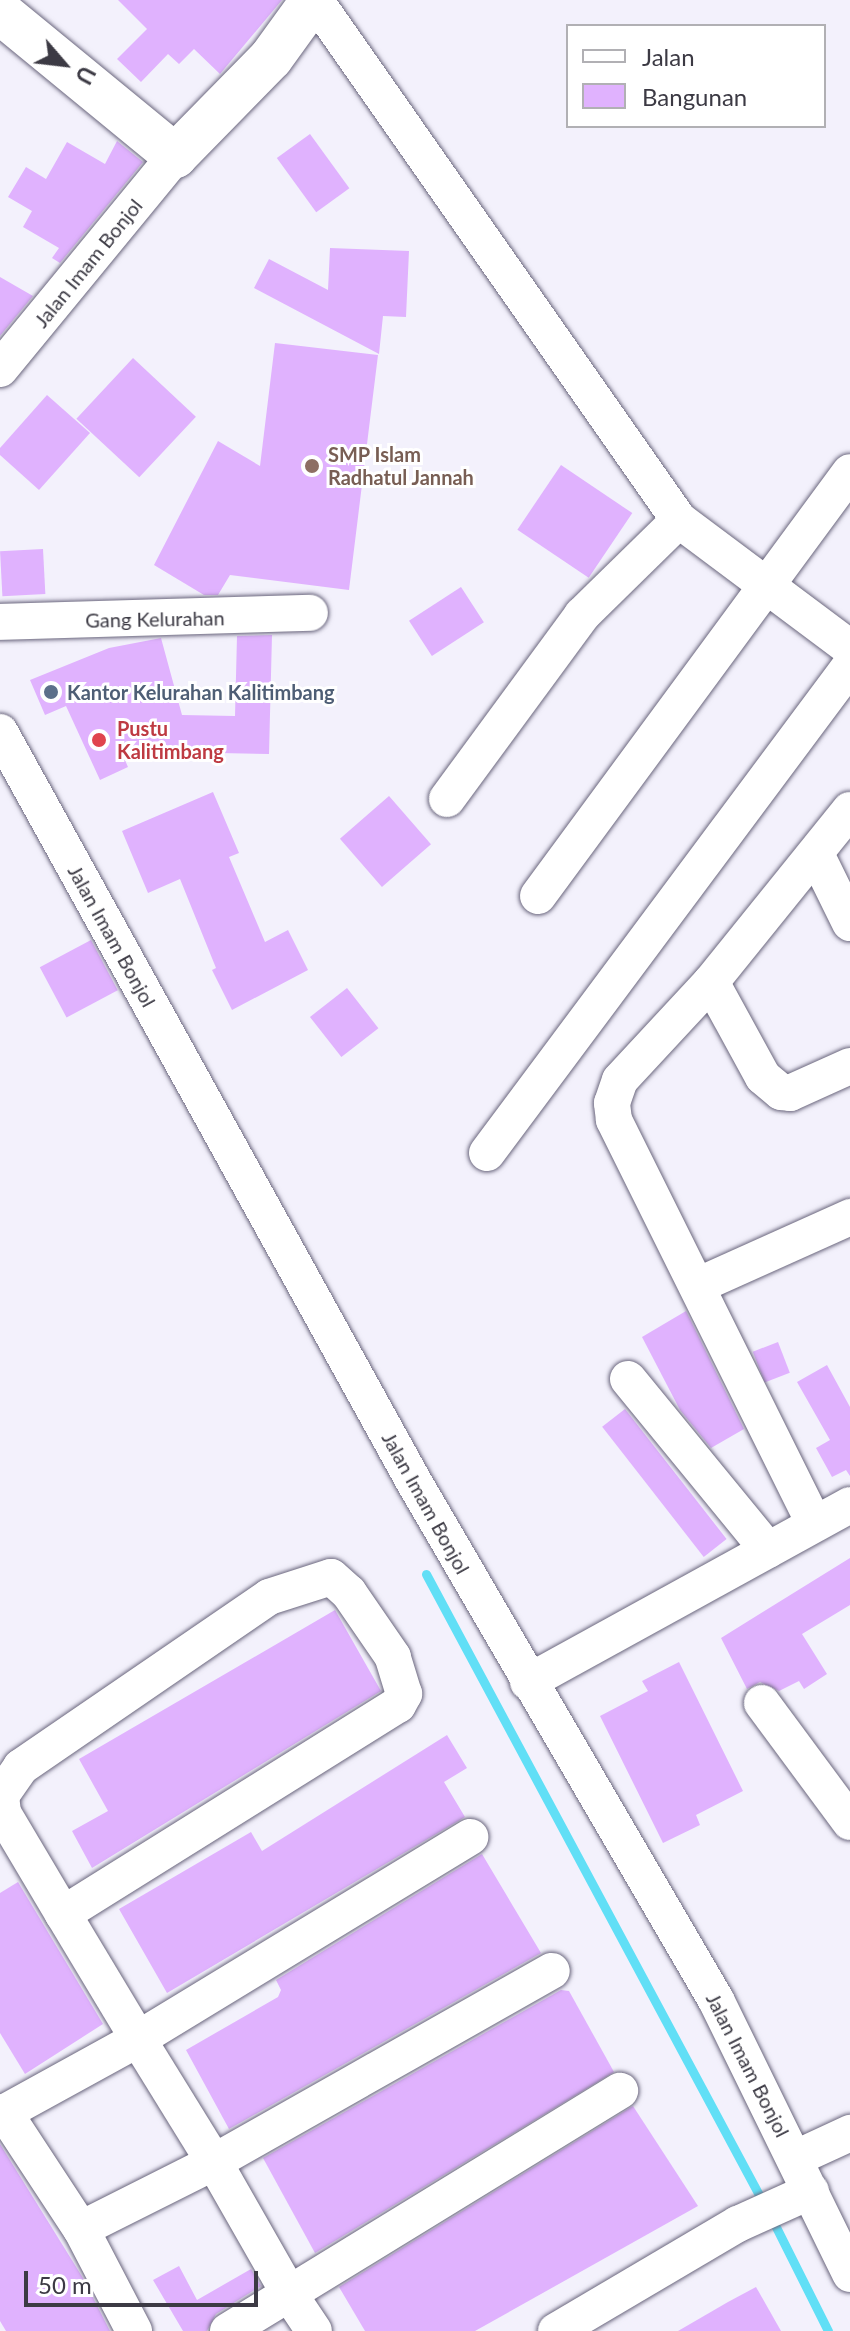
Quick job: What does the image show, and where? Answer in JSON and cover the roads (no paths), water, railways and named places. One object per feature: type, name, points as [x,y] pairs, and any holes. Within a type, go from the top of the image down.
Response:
[{"type":"street","points":[[0,12],[175,156],[271,58],[314,0],[679,520],[850,648]]},
{"type":"street","name":"Jalan Imam Bonjol","points":[[0,369],[175,156]]},
{"type":"street","points":[[538,896],[850,472]]},
{"type":"street","points":[[447,799],[582,615],[679,520]]},
{"type":"street","name":"Gang Kelurahan","points":[[0,622],[310,613]]},
{"type":"street","points":[[487,1153],[850,666]]},
{"type":"street","name":"Jalan Imam Bonjol","points":[[0,732],[528,1682],[716,2000],[796,2158],[795,2198],[850,2274]]},
{"type":"street","points":[[813,1521],[699,1285],[614,1120],[612,1103],[620,1080],[711,982],[850,810]]},
{"type":"street","points":[[816,854],[850,923]]},
{"type":"street","points":[[711,982],[763,1077],[781,1092],[790,1093],[850,1066]]},
{"type":"street","points":[[699,1285],[850,1217]]},
{"type":"street","points":[[628,1379],[768,1550]]},
{"type":"street","points":[[528,1682],[768,1550],[813,1521],[850,1505]]},
{"type":"street","points":[[63,1914],[398,1705],[404,1694],[393,1657],[349,1593],[331,1577],[269,1597],[9,1778],[1,1796],[3,1813],[63,1914],[138,2039],[214,2162],[290,2295],[314,2331]]},
{"type":"street","points":[[762,1703],[850,1822]]},
{"type":"street","points":[[134,2331],[81,2229],[2,2114],[138,2039],[470,1837]]},
{"type":"street","points":[[81,2229],[214,2162],[552,1971]]},
{"type":"street","points":[[228,2331],[620,2091]]},
{"type":"street","points":[[796,2158],[850,2133]]},
{"type":"street","points":[[556,2331],[738,2224],[795,2198]]},
{"type":"waterway","points":[[426,1574],[765,2206]]},
{"type":"waterway","points":[[772,2219],[828,2331]]},
{"type":"place","name":"SMP Islam Radhatul Jannah","points":[[312,466]]},
{"type":"place","name":"Kantor Kelurahan Kalitimbang","points":[[51,692]]},
{"type":"place","name":"Pustu Kalitimbang","points":[[99,740]]}]
